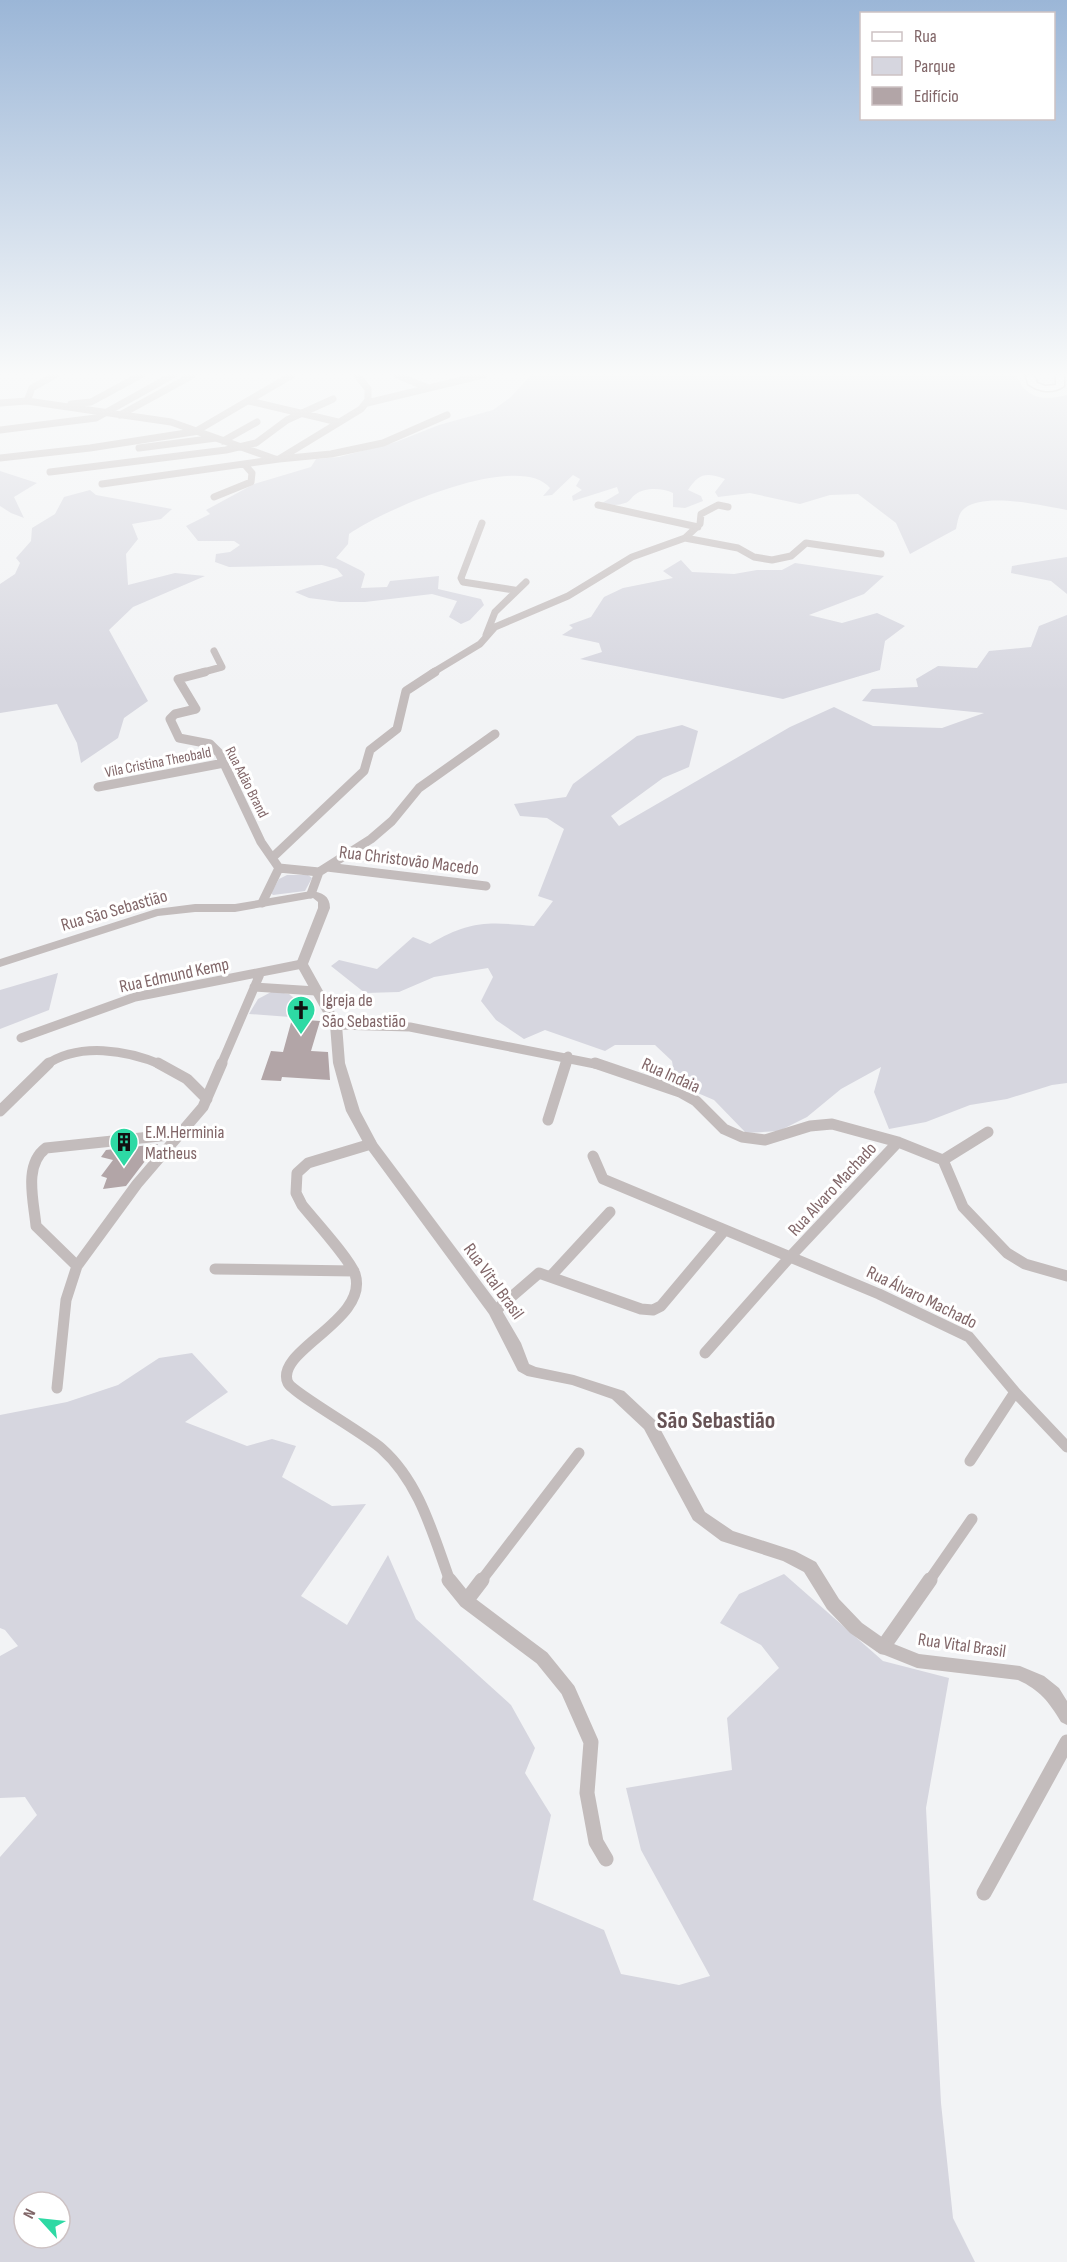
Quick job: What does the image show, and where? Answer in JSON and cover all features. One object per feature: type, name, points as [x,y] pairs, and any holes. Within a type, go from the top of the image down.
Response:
[{"type":"street","points":[[102,484],[128,481]]},
{"type":"street","points":[[214,497],[251,481]]},
{"type":"street","points":[[598,504],[698,527]]},
{"type":"street","points":[[273,856],[364,771],[370,750],[397,729],[406,691],[411,686],[480,644],[495,627],[568,596],[632,557],[685,538],[698,527],[701,513],[718,505],[728,507]]},
{"type":"street","points":[[483,523],[461,578],[463,582],[514,590]]},
{"type":"street","points":[[685,538],[738,548],[754,557],[772,560],[790,556],[806,543],[881,554]]},
{"type":"street","points":[[486,637],[494,614],[514,590],[526,582]]},
{"type":"street","name":"Rua Adão Brand","points":[[214,651],[222,667],[180,677],[177,680],[196,709],[175,714],[170,719],[179,738],[210,744],[224,763],[261,842],[273,856],[279,868]]},
{"type":"street","points":[[336,1025],[302,964],[324,908],[321,897],[311,894],[323,870],[348,855],[392,821],[419,788],[495,734]]},
{"type":"street","name":"Vila Cristina Theobald","points":[[98,787],[224,763]]},
{"type":"street","points":[[348,855],[475,871]]},
{"type":"street","points":[[262,903],[279,868]]},
{"type":"street","name":"Rua Christovão Macedo","points":[[279,868],[323,870],[486,886]]},
{"type":"street","name":"Rua São Sebastião","points":[[0,963],[156,913],[195,908],[235,908],[311,894]]},
{"type":"street","name":"Rua Edmund Kemp","points":[[21,1038],[135,997],[302,964]]},
{"type":"street","points":[[57,1388],[66,1300],[77,1266],[137,1184],[196,1116],[207,1099],[260,974]]},
{"type":"street","points":[[254,987],[316,991]]},
{"type":"street","name":"Rua Indaia","points":[[336,1025],[410,1027],[568,1056],[634,1075],[680,1092],[696,1101],[724,1129],[742,1137],[765,1140],[824,1124],[852,1128],[898,1142],[943,1160]]},
{"type":"street","name":"Rua Vital Brasil","points":[[336,1025],[339,1063],[348,1094],[353,1111],[371,1144],[495,1311],[523,1367],[532,1372],[574,1380],[618,1395],[650,1425],[699,1516],[727,1536],[789,1556],[810,1567],[833,1604],[856,1628],[883,1647],[917,1660],[1020,1673],[1038,1681],[1053,1693],[1067,1717]]},
{"type":"street","points":[[0,1111],[45,1066],[57,1058],[83,1052],[128,1054],[162,1065],[179,1074],[207,1099]]},
{"type":"street","points":[[548,1120],[568,1056]]},
{"type":"street","points":[[988,1132],[943,1160],[963,1207],[1007,1253],[1025,1264],[1067,1276]]},
{"type":"street","points":[[77,1266],[36,1226],[31,1174],[39,1153],[46,1149],[69,1145],[179,1134]]},
{"type":"street","name":"Rua Alvaro Machado","points":[[705,1353],[789,1258],[898,1142]]},
{"type":"street","points":[[371,1144],[308,1163],[297,1173],[296,1193],[312,1220],[358,1280],[355,1296],[336,1321],[293,1360],[287,1374],[288,1383],[295,1391],[337,1416],[382,1449],[409,1480],[424,1510],[450,1582],[466,1601],[542,1658],[568,1690],[591,1742],[587,1793],[596,1842],[606,1859]]},
{"type":"street","name":"Rua Álvaro Machado","points":[[593,1156],[603,1179],[879,1294],[969,1337],[1015,1392],[1067,1447]]},
{"type":"street","points":[[495,1311],[544,1275],[610,1212]]},
{"type":"street","points":[[544,1275],[646,1311],[653,1310],[661,1306],[724,1231]]},
{"type":"street","points":[[215,1269],[354,1272]]},
{"type":"street","points":[[970,1461],[1015,1392]]},
{"type":"street","points":[[466,1601],[579,1453]]},
{"type":"street","points":[[883,1647],[972,1519]]},
{"type":"street","points":[[984,1893],[1067,1742]]},
{"type":"green space","points":[[0,481],[29,481],[37,483],[14,497],[24,518],[0,506]]},
{"type":"green space","points":[[266,481],[480,481],[451,488],[390,511],[349,534],[348,544],[336,558],[365,574],[361,588],[387,587],[390,581],[439,576],[438,589],[481,599],[484,605],[470,620],[461,624],[449,617],[457,601],[432,594],[365,602],[340,602],[309,598],[295,592],[343,576],[337,569],[322,565],[229,567],[215,562],[216,554],[230,552],[240,545],[234,541],[198,541],[186,526],[210,514],[206,510],[254,484]]},
{"type":"green space","points":[[538,481],[567,481],[552,495],[543,496],[550,488]]},
{"type":"green space","points":[[579,481],[696,481],[688,490],[701,496],[703,501],[685,508],[673,507],[673,493],[654,489],[644,490],[619,505],[602,503],[619,493],[617,487],[573,501],[572,496],[582,490],[576,486]]},
{"type":"green space","points":[[724,481],[1067,481],[1067,510],[1030,503],[986,501],[974,503],[961,512],[956,529],[910,554],[896,523],[858,494],[830,495],[800,504],[750,493],[718,497],[715,492]]},
{"type":"green space","points":[[90,490],[96,495],[172,509],[161,519],[132,524],[138,539],[126,554],[128,585],[175,573],[205,576],[133,607],[109,630],[148,701],[124,718],[118,738],[81,763],[77,743],[57,704],[0,713],[0,584],[15,574],[20,563],[16,558],[31,541],[32,528],[55,514],[64,497]]},
{"type":"green space","points":[[1067,557],[1067,594],[1051,581],[1011,573],[1012,566]]},
{"type":"green space","points":[[681,560],[692,572],[734,574],[757,570],[782,570],[795,563],[884,576],[864,594],[809,615],[842,623],[877,613],[905,626],[885,641],[880,670],[783,699],[580,659],[602,652],[599,643],[562,635],[573,628],[569,625],[591,617],[604,597],[623,588],[673,578],[663,571]]},
{"type":"green space","points":[[1067,615],[1067,1083],[1052,1085],[1007,1099],[970,1105],[926,1122],[889,1129],[874,1092],[881,1067],[841,1089],[807,1117],[779,1131],[746,1133],[714,1100],[693,1091],[675,1079],[672,1061],[655,1045],[615,1045],[605,1051],[545,1030],[524,1039],[496,1020],[481,1001],[493,977],[488,968],[434,977],[399,992],[365,993],[331,966],[339,960],[377,969],[413,937],[430,944],[457,930],[480,924],[534,926],[553,901],[538,896],[564,829],[547,818],[520,816],[514,804],[566,797],[573,784],[637,736],[682,725],[698,731],[689,767],[663,778],[611,816],[619,826],[790,727],[834,707],[873,726],[942,728],[984,713],[862,701],[872,689],[918,687],[916,679],[938,666],[977,668],[989,651],[1031,647],[1039,626]]},
{"type":"green space","points":[[287,875],[308,875],[312,878],[305,891],[273,895],[271,893],[279,879]]},
{"type":"green space","points":[[58,973],[49,1010],[0,1029],[0,990]]},
{"type":"green space","points":[[273,991],[289,994],[294,998],[290,1017],[249,1014],[258,999]]},
{"type":"green space","points":[[192,1353],[228,1392],[185,1422],[247,1446],[272,1439],[296,1446],[282,1477],[332,1506],[366,1504],[301,1596],[347,1625],[388,1555],[416,1619],[511,1705],[535,1748],[525,1773],[551,1815],[533,1900],[604,1930],[621,1974],[679,1985],[710,1976],[641,1850],[626,1788],[732,1770],[727,1718],[779,1668],[761,1645],[720,1623],[739,1594],[784,1574],[883,1661],[949,1678],[926,1808],[941,2103],[953,2218],[975,2262],[0,2262],[0,1857],[37,1815],[25,1797],[0,1798],[0,1656],[18,1646],[5,1630],[0,1628],[0,1415],[67,1402],[118,1385],[159,1358]]},
{"type":"building","name":"Igreja de São Sebastião","points":[[292,1019],[320,1021],[311,1051],[328,1052],[330,1080],[282,1077],[281,1081],[261,1080],[271,1051],[283,1052]]},
{"type":"building","name":"E.M.Herminia Matheus","points":[[158,1144],[126,1186],[103,1189],[107,1178],[101,1176],[113,1160],[101,1157],[106,1150]]},
{"type":"place","name":"Igreja de São Sebastião","points":[[301,1036]]},
{"type":"place","name":"E.M.Herminia Matheus","points":[[124,1168]]},
{"type":"district","name":"São Sebastião","points":[[716,1420]]}]
